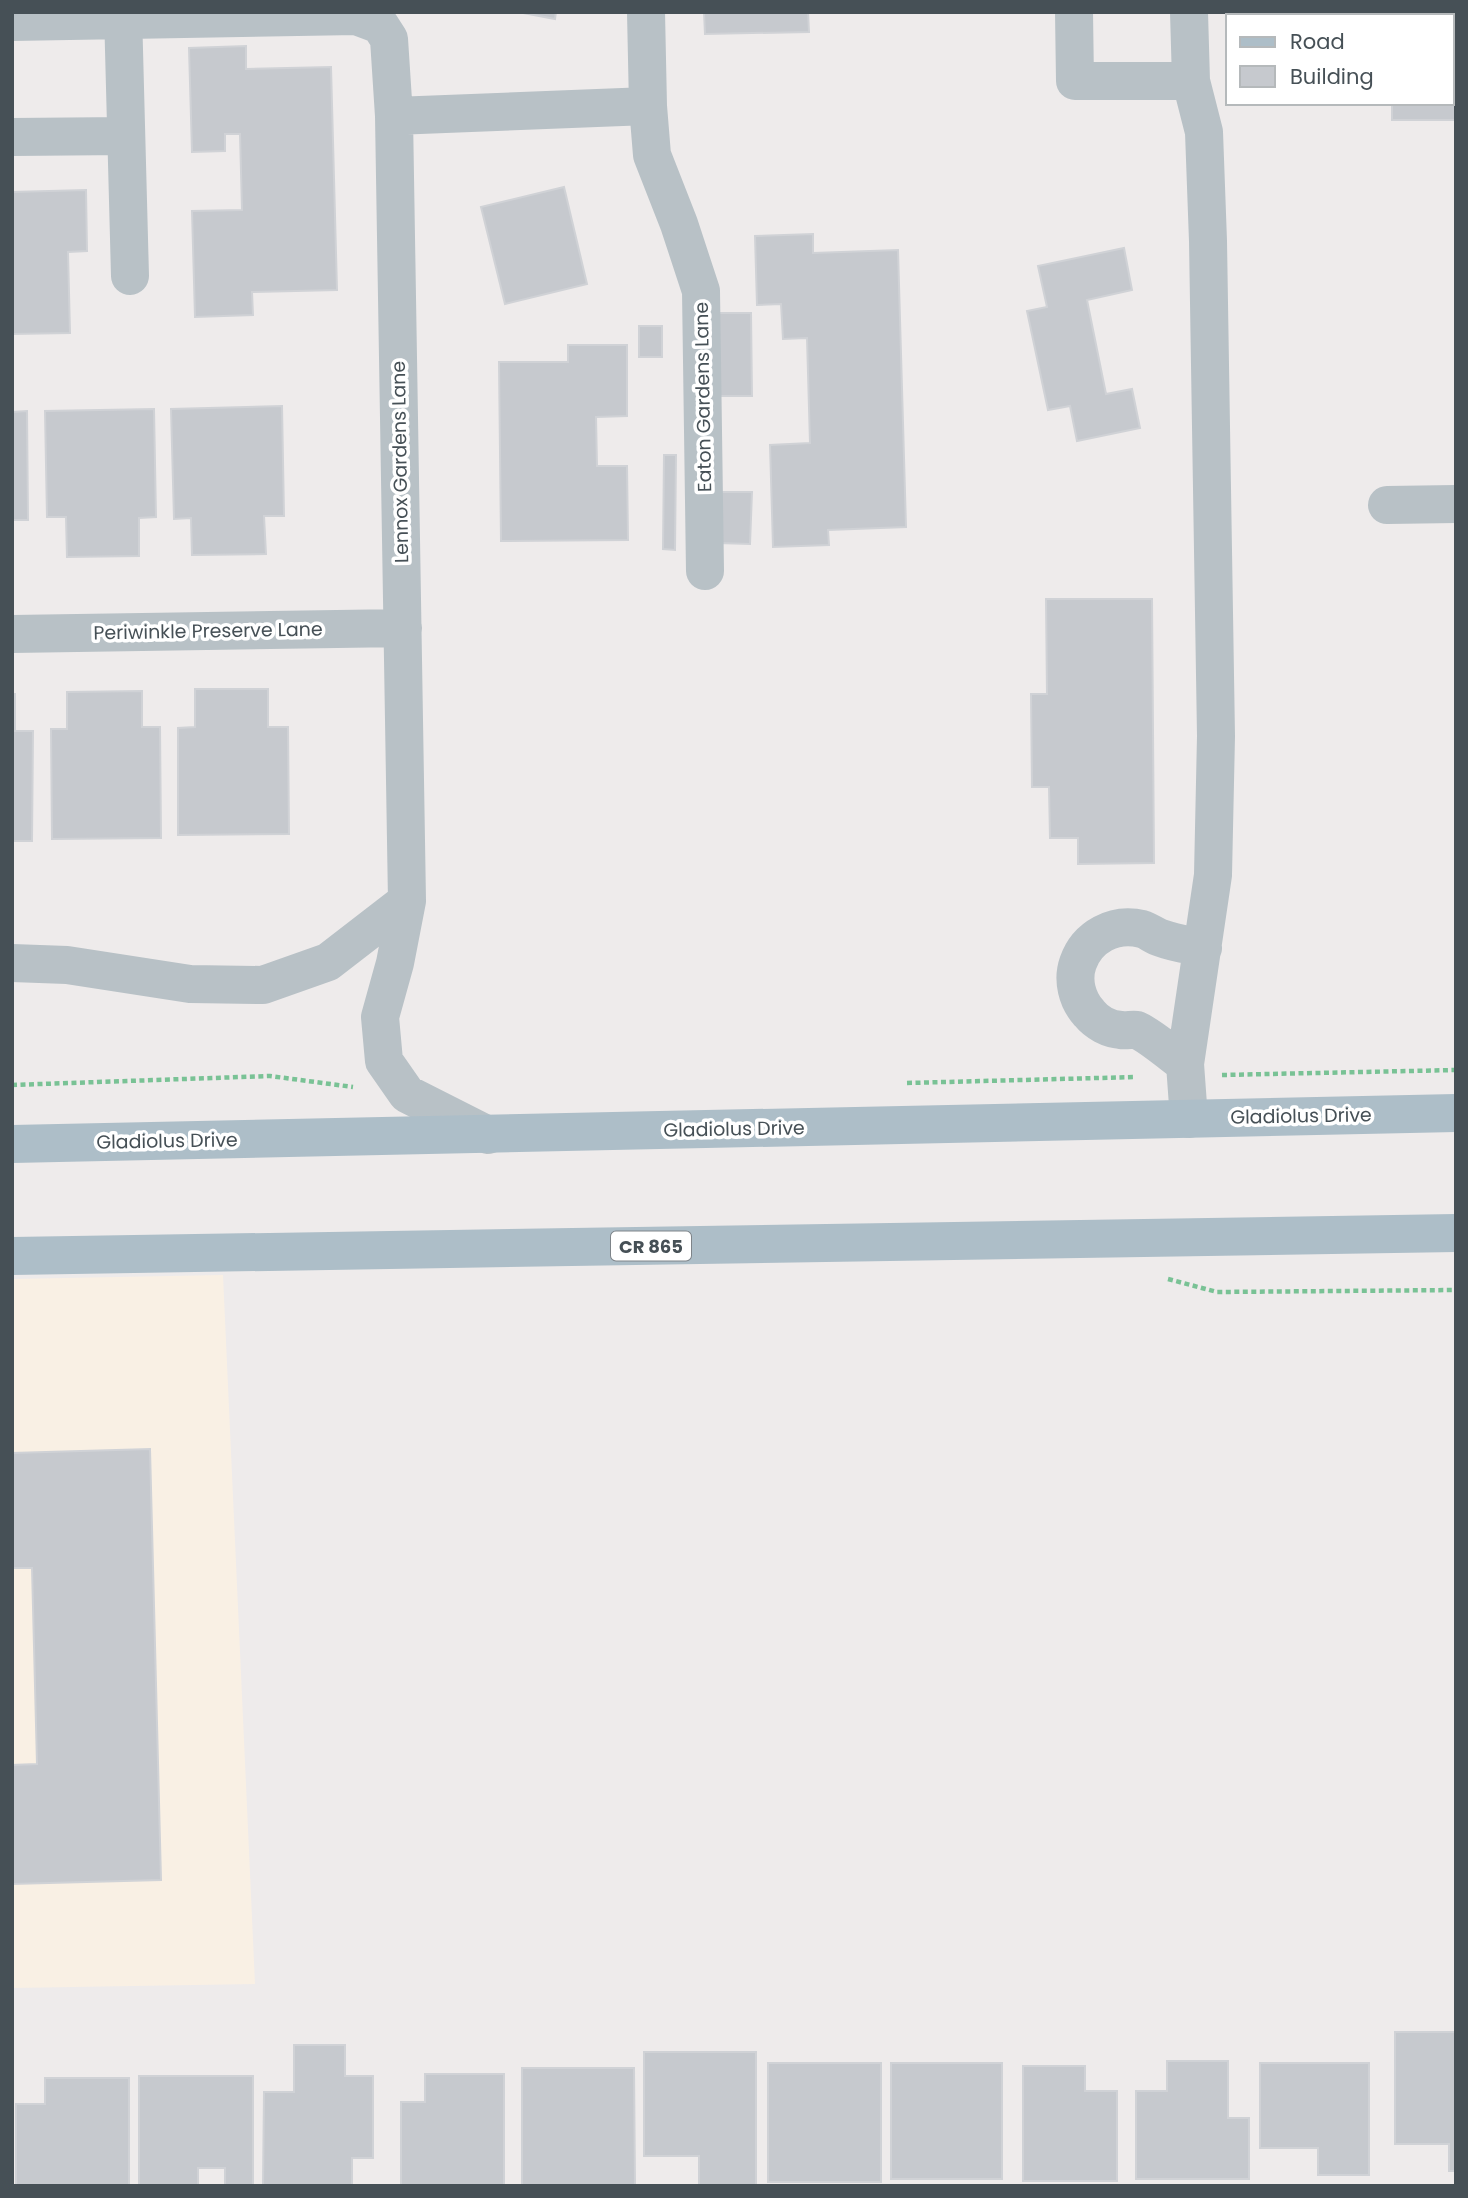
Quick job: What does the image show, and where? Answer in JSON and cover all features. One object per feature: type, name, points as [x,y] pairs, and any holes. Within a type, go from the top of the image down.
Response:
[{"type":"main road","name":"Gladiolus Drive","points":[[12,1144],[1456,1112]]},
{"type":"main road","name":"CR 865","points":[[12,1256],[1456,1233]]},
{"type":"street","name":"Eaton Gardens Lane","points":[[646,12],[652,155],[701,291],[705,571]]},
{"type":"street","points":[[1074,12],[1075,81],[1191,81]]},
{"type":"street","points":[[1189,12],[1191,81],[1204,132],[1208,228],[1215,681],[1213,875],[1186,1070],[1189,1119]]},
{"type":"street","points":[[12,22],[123,16],[130,276]]},
{"type":"street","name":"Lennox Gardens Lane","points":[[123,16],[356,16],[380,25],[389,39],[394,117],[407,901],[395,963],[380,1017],[384,1061],[407,1094],[488,1135]]},
{"type":"street","points":[[394,117],[648,106]]},
{"type":"street","points":[[12,137],[126,136]]},
{"type":"street","points":[[1387,505],[1456,504]]},
{"type":"street","name":"Periwinkle Preserve Lane","points":[[12,634],[403,628]]},
{"type":"street","points":[[12,963],[67,965],[190,984],[263,985],[328,962],[407,901]]},
{"type":"street","points":[[1186,1070],[1137,1030],[1119,1030],[1103,1025],[1089,1014],[1080,1000],[1075,984],[1077,966],[1083,950],[1110,929],[1144,929],[1160,938],[1203,948]]},
{"type":"path","points":[[895,1083],[1186,1070],[1456,1070]]},
{"type":"path","points":[[12,1085],[270,1076],[407,1094]]},
{"type":"shaded area","points":[[223,1275],[255,1984],[12,1988],[12,1279]]},
{"type":"building","points":[[518,12],[556,12],[555,19]]},
{"type":"building","points":[[704,12],[808,12],[809,32],[705,34]]},
{"type":"building","points":[[1456,12],[1456,120],[1392,120],[1392,105],[1454,105],[1454,14],[1390,14]]},
{"type":"building","points":[[246,46],[246,69],[331,67],[337,290],[252,292],[253,315],[195,317],[192,211],[242,210],[240,134],[225,134],[225,151],[192,152],[189,48]]},
{"type":"building","points":[[564,187],[587,284],[505,304],[481,207]]},
{"type":"building","points":[[86,190],[87,251],[68,252],[70,333],[12,334],[12,192]]},
{"type":"building","points":[[813,234],[813,253],[898,250],[906,527],[828,530],[829,545],[773,547],[770,445],[810,443],[807,338],[783,339],[781,304],[757,305],[755,236]]},
{"type":"building","points":[[1124,248],[1132,290],[1087,300],[1106,394],[1132,389],[1140,428],[1077,441],[1070,406],[1048,410],[1027,311],[1047,307],[1038,266]]},
{"type":"building","points":[[715,313],[751,313],[752,396],[716,396]]},
{"type":"building","points":[[639,326],[662,326],[662,357],[639,357]]},
{"type":"building","points":[[568,345],[627,345],[627,416],[596,417],[597,466],[627,466],[628,540],[501,541],[499,362],[568,362]]},
{"type":"building","points":[[282,406],[284,516],[264,516],[266,554],[192,555],[191,518],[174,519],[171,409]]},
{"type":"building","points":[[154,409],[156,517],[139,518],[139,556],[67,557],[66,517],[47,517],[45,411]]},
{"type":"building","points":[[27,411],[28,520],[12,520],[12,412]]},
{"type":"building","points":[[664,455],[676,455],[675,550],[663,549]]},
{"type":"building","points":[[719,492],[752,492],[750,544],[718,543]]},
{"type":"building","points":[[1046,599],[1152,599],[1154,863],[1078,864],[1078,838],[1050,838],[1049,787],[1032,787],[1031,694],[1047,694]]},
{"type":"building","points":[[195,689],[268,689],[268,727],[288,727],[289,834],[178,835],[178,728],[195,727]]},
{"type":"building","points":[[142,691],[142,727],[160,727],[161,838],[52,839],[51,729],[67,729],[67,692]]},
{"type":"building","points":[[12,694],[15,694],[15,731],[33,731],[32,841],[12,841]]},
{"type":"building","points":[[150,1449],[161,1880],[12,1884],[12,1765],[37,1764],[32,1568],[12,1568],[12,1453]]},
{"type":"building","points":[[1395,2032],[1456,2032],[1456,2171],[1449,2171],[1449,2144],[1395,2144]]},
{"type":"building","points":[[294,2045],[345,2045],[345,2076],[373,2076],[373,2158],[352,2158],[352,2186],[263,2186],[264,2092],[294,2092]]},
{"type":"building","points":[[644,2052],[756,2052],[756,2185],[699,2185],[699,2156],[644,2156]]},
{"type":"building","points":[[1167,2061],[1228,2061],[1228,2118],[1249,2118],[1249,2179],[1136,2179],[1136,2091],[1167,2091]]},
{"type":"building","points":[[768,2063],[881,2063],[881,2182],[768,2182]]},
{"type":"building","points":[[891,2063],[1002,2063],[1002,2179],[891,2179]]},
{"type":"building","points":[[1260,2063],[1369,2063],[1369,2175],[1318,2175],[1318,2148],[1260,2148]]},
{"type":"building","points":[[1023,2066],[1085,2066],[1085,2091],[1117,2091],[1117,2181],[1023,2181]]},
{"type":"building","points":[[522,2068],[634,2068],[635,2186],[522,2186]]},
{"type":"building","points":[[425,2074],[504,2074],[504,2186],[401,2186],[401,2102],[425,2102]]},
{"type":"building","points":[[139,2076],[253,2076],[253,2186],[225,2186],[225,2168],[198,2168],[198,2186],[139,2186]]},
{"type":"building","points":[[45,2078],[129,2078],[129,2186],[16,2186],[16,2104],[45,2104]]}]
